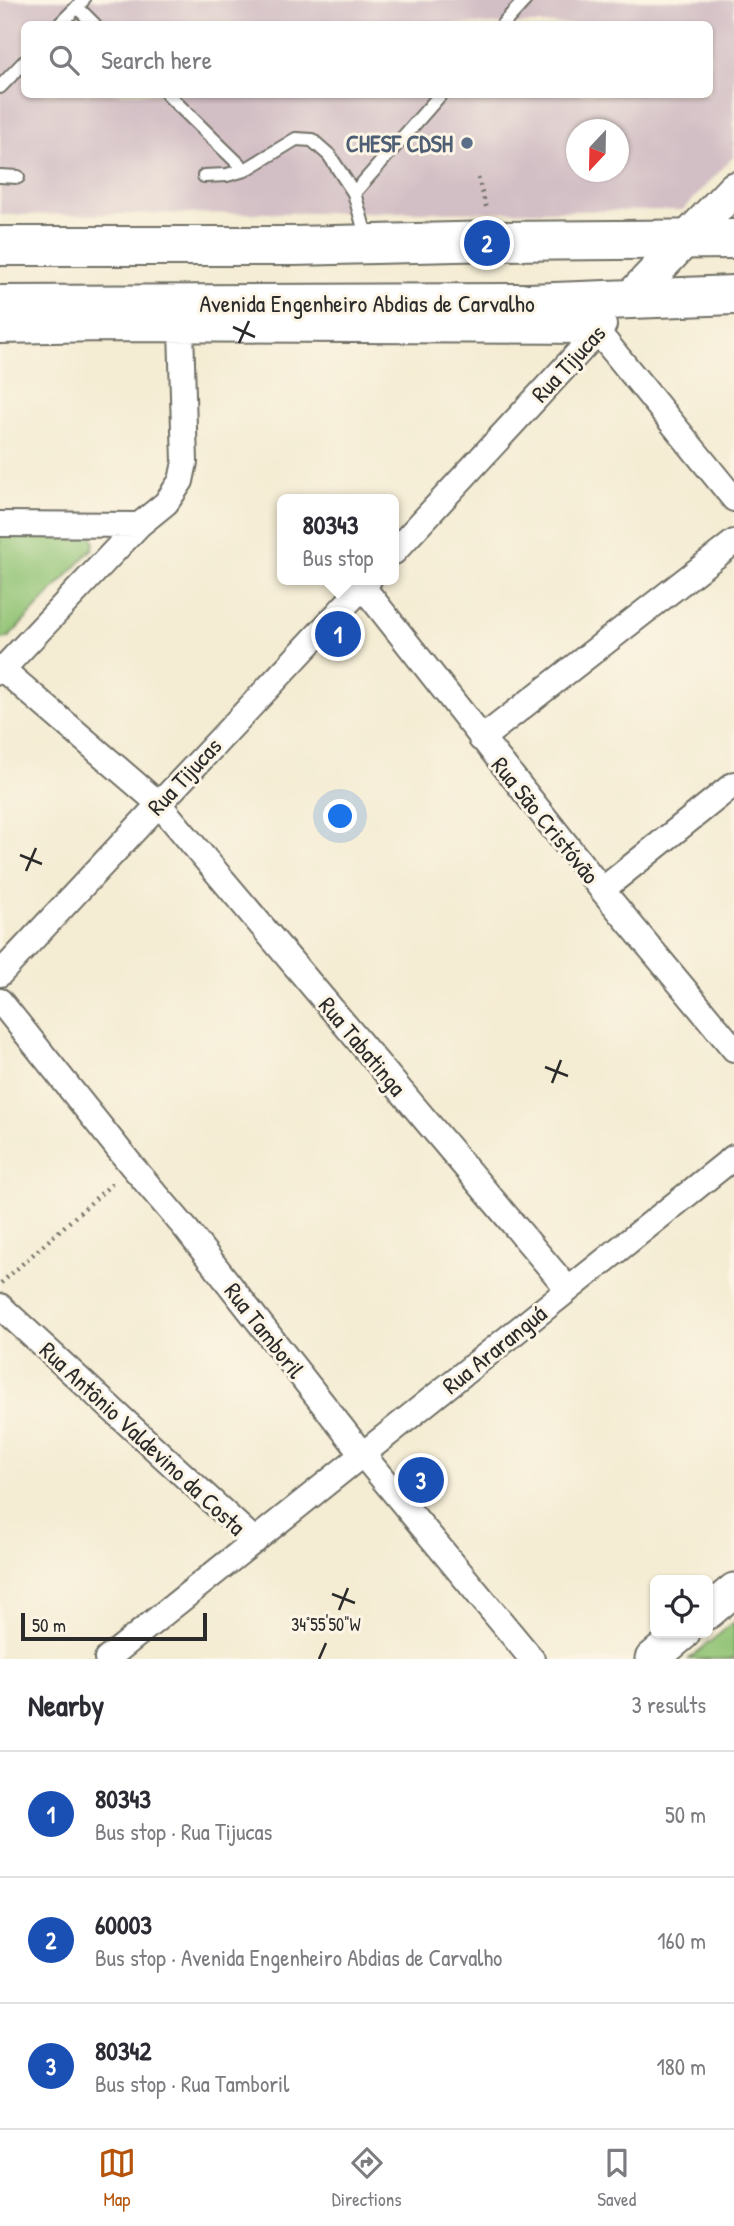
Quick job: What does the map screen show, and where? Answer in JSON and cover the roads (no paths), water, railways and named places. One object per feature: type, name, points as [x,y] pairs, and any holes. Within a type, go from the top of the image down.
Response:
[{"type":"highway","points":[[0,247],[734,239]]},
{"type":"highway","name":"Avenida Engenheiro Abdias de Carvalho","points":[[0,305],[529,303],[734,295]]},
{"type":"street","points":[[629,299],[734,189]]},
{"type":"street","points":[[689,239],[694,296]]},
{"type":"street","name":"Rua Tijucas","points":[[399,547],[629,299]]},
{"type":"street","points":[[1,669],[139,525],[176,491],[184,472],[181,329]]},
{"type":"street","points":[[0,331],[597,331],[734,499]]},
{"type":"street","points":[[0,524],[139,525]]},
{"type":"street","points":[[481,739],[734,542]]},
{"type":"street","name":"Rua Tijucas","points":[[0,974],[364,585]]},
{"type":"street","name":"Rua São Cristóvão","points":[[367,585],[481,739],[601,890],[734,1049]]},
{"type":"street","name":"Rua Tabatinga","points":[[1,669],[158,803],[568,1289]]},
{"type":"street","points":[[601,890],[734,784]]},
{"type":"street","name":"Rua Tamboril","points":[[0,1001],[132,1166],[186,1228],[363,1455],[532,1659]]},
{"type":"street","name":"Rua Araranguá","points":[[107,1659],[734,1157]]},
{"type":"street","name":"Rua Antônio Valdevino da Costa","points":[[0,1306],[255,1541]]},
{"type":"street","points":[[713,1608],[734,1591]]},
{"type":"street","points":[[652,1659],[677,1638]]},
{"type":"lane","points":[[506,21],[524,0]]},
{"type":"lane","points":[[63,21],[80,4],[92,21]]},
{"type":"lane","points":[[0,88],[21,65]]},
{"type":"lane","points":[[171,98],[245,170]]},
{"type":"lane","points":[[354,193],[437,98]]},
{"type":"lane","points":[[204,176],[227,175],[245,170],[296,139],[312,140],[329,155],[354,193],[369,244]]},
{"type":"lane","points":[[0,176],[18,177]]},
{"type":"place","name":"CHESF CDSH","points":[[467,143]]},
{"type":"place","name":"60003","points":[[487,243]]},
{"type":"place","name":"80343","points":[[338,634]]},
{"type":"place","name":"80342","points":[[421,1480]]}]
